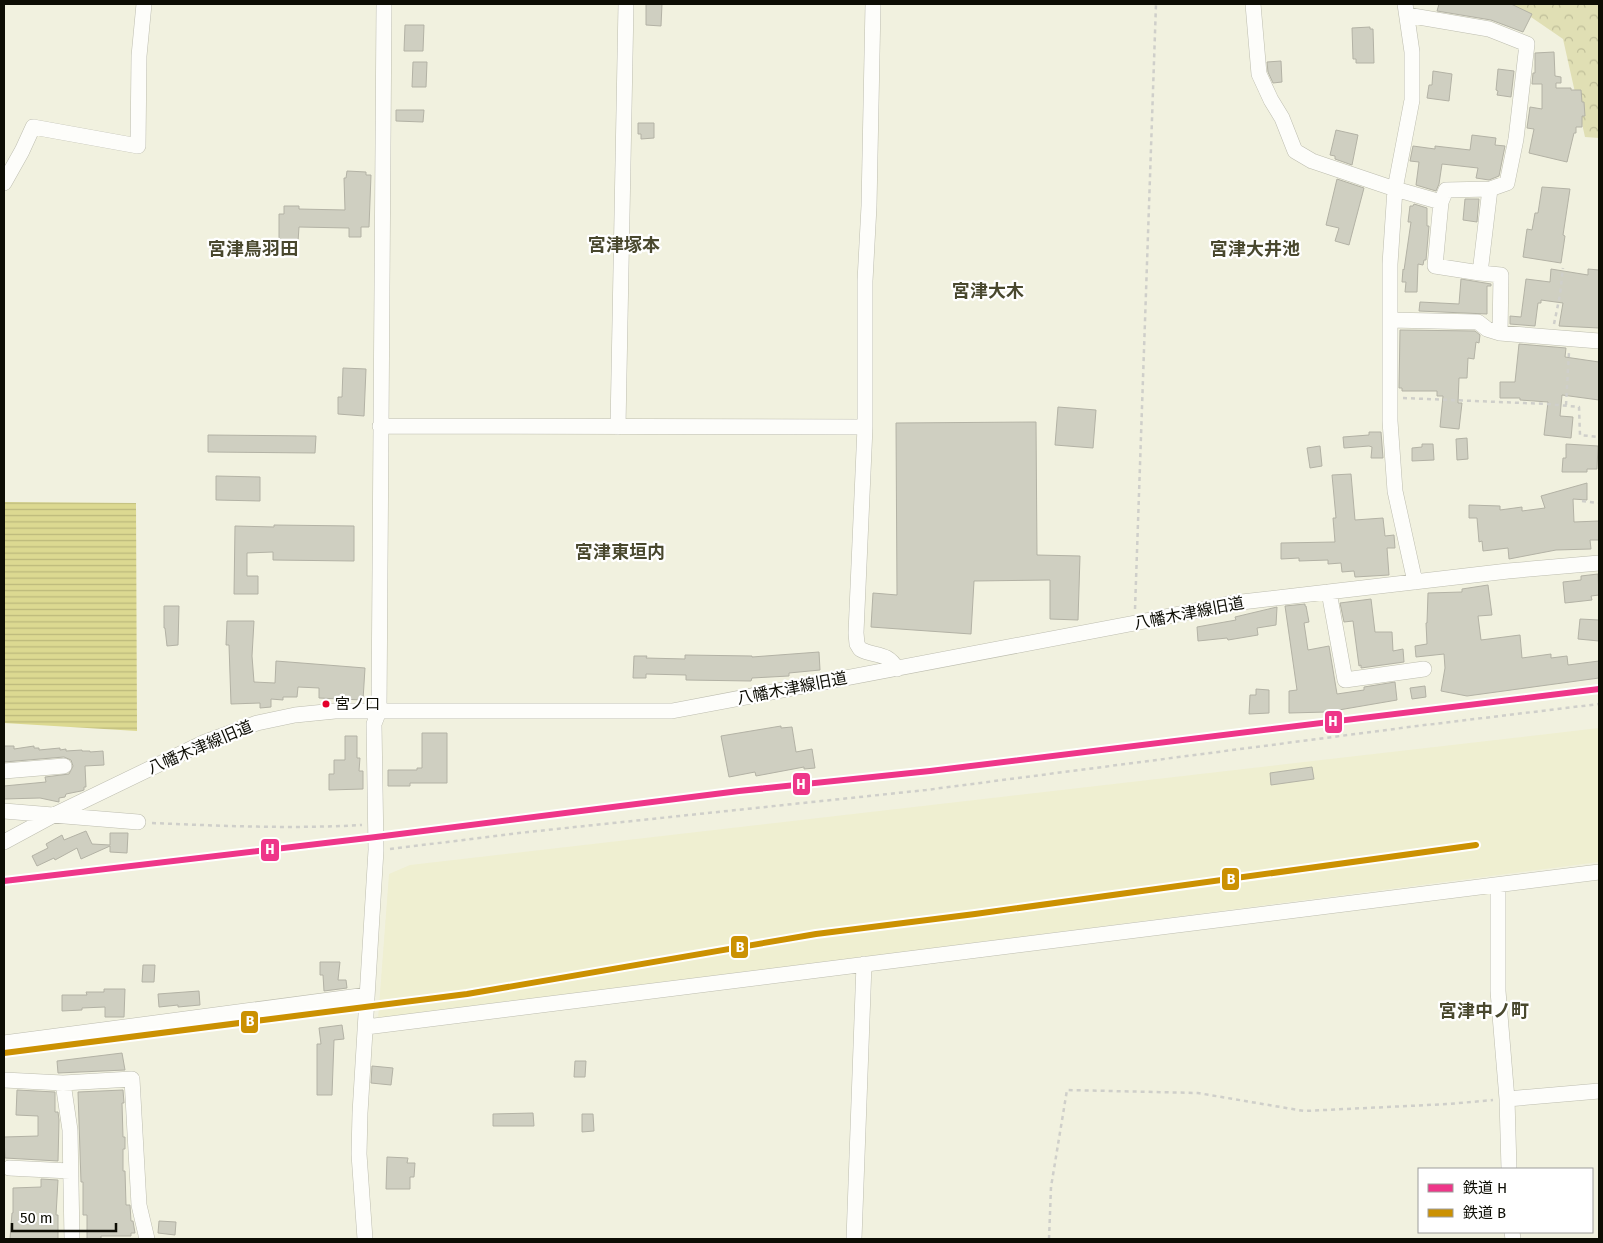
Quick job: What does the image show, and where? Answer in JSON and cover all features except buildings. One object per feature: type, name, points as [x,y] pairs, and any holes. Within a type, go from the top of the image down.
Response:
[{"type":"street","points":[[4,183],[22,151],[33,126],[138,146],[139,56],[144,4]]},
{"type":"street","points":[[365,1239],[359,1154],[376,850],[374,724],[379,711],[384,4]]},
{"type":"street","points":[[618,427],[626,4]]},
{"type":"street","points":[[873,4],[869,206],[865,281],[864,427],[856,633],[857,644],[863,651],[880,654],[893,661],[897,668]]},
{"type":"street","points":[[1253,4],[1259,74],[1282,118],[1295,151],[1312,161],[1440,202]]},
{"type":"street","points":[[1415,582],[1395,491],[1390,421],[1390,264],[1395,189],[1412,100],[1412,52],[1406,10],[1489,29],[1527,44],[1516,139],[1507,183],[1490,190],[1446,190],[1440,202],[1435,266],[1501,275],[1500,333]]},
{"type":"street","points":[[1480,273],[1490,190]]},
{"type":"street","points":[[1391,320],[1478,322],[1487,329],[1500,333],[1599,341]]},
{"type":"street","points":[[380,426],[864,427]]},
{"type":"street","name":"八幡木津線旧道","points":[[4,842],[54,815],[196,746],[256,723],[295,715],[335,711],[672,711],[1135,623],[1233,602],[1508,571],[1599,564]]},
{"type":"street","points":[[1329,592],[1345,680],[1424,669]]},
{"type":"street","points":[[4,771],[64,766]]},
{"type":"street","points":[[4,811],[138,822]]},
{"type":"street","points":[[366,1027],[1599,872]]},
{"type":"street","points":[[1498,885],[1498,991],[1507,1099],[1510,1168]]},
{"type":"street","points":[[854,1239],[864,964]]},
{"type":"street","points":[[4,1043],[367,995]]},
{"type":"street","points":[[4,1080],[63,1084],[132,1079],[140,1205],[147,1239]]},
{"type":"street","points":[[63,1084],[70,1130],[72,1239]]},
{"type":"street","points":[[1507,1099],[1599,1091]]},
{"type":"street","points":[[9,1168],[70,1171]]},
{"type":"path","points":[[1135,623],[1156,4]]},
{"type":"path","points":[[1552,338],[1554,316],[1560,295],[1562,268]]},
{"type":"path","points":[[1566,406],[1569,339]]},
{"type":"path","points":[[1391,398],[1465,400],[1579,407],[1580,435],[1599,437]]},
{"type":"path","points":[[1582,501],[1599,503]]},
{"type":"path","points":[[376,850],[926,790],[1599,704]]},
{"type":"path","points":[[138,822],[264,828],[375,825]]},
{"type":"path","points":[[1049,1239],[1051,1187],[1066,1090],[1198,1093],[1304,1111],[1449,1104],[1507,1099]]},
{"type":"shaded area","points":[[4,502],[136,503],[137,731],[4,723]]},
{"type":"shaded area","points":[[1599,728],[1599,862],[378,1020],[389,874],[410,865]]},
{"type":"green space","points":[[1512,4],[1599,4],[1599,138],[1585,137],[1563,39]]},
{"type":"rail line","name":"H","points":[[4,881],[376,837],[739,791],[930,771],[1599,689]]},
{"type":"rail line","name":"B","points":[[4,1053],[467,994],[816,934],[1476,845]]},
{"type":"place","name":"宮ノ口","points":[[326,704]]},
{"type":"district","name":"宮津塚本","points":[[624,245]]},
{"type":"district","name":"宮津鳥羽田","points":[[253,249]]},
{"type":"district","name":"宮津大井池","points":[[1255,249]]},
{"type":"district","name":"宮津大木","points":[[988,291]]},
{"type":"district","name":"宮津東垣内","points":[[620,552]]},
{"type":"district","name":"宮津中ノ町","points":[[1484,1011]]}]
